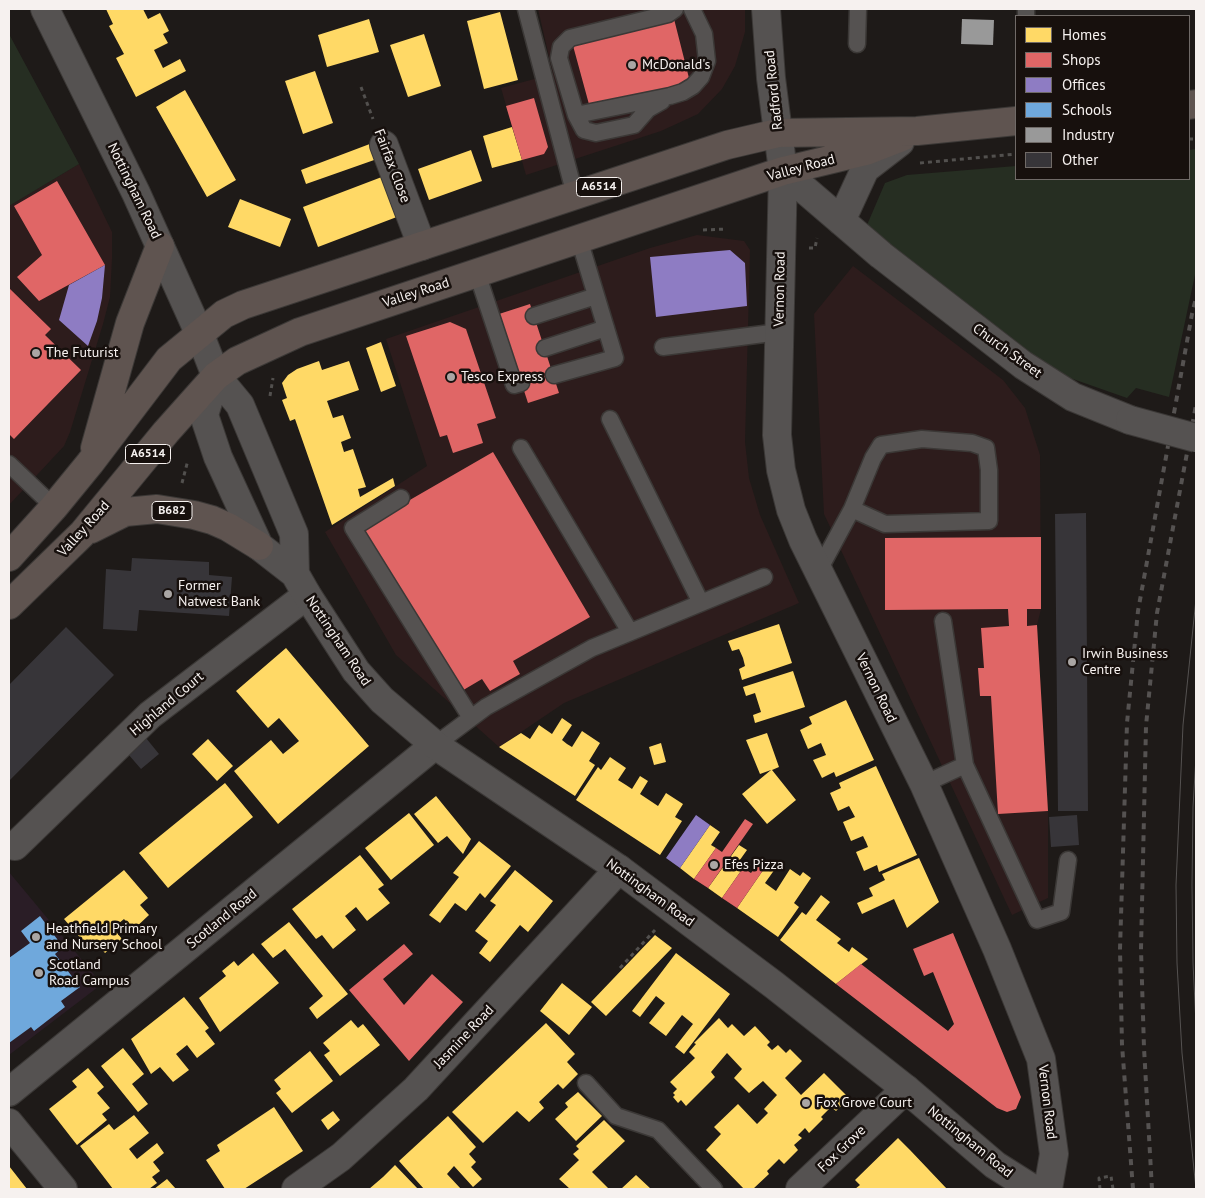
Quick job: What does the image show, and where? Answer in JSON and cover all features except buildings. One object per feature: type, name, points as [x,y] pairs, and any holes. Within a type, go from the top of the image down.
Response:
[{"type":"highway","name":"Valley Road","points":[[9,557],[90,463],[170,359],[224,314],[243,305],[727,145],[778,133],[917,131],[1015,121]]},
{"type":"highway","name":"Valley Road","points":[[9,605],[83,533],[166,432],[216,376],[237,361],[300,332],[783,171],[866,152],[917,131]]},
{"type":"highway","points":[[90,463],[130,322],[160,246]]},
{"type":"highway","name":"B682","points":[[83,533],[125,512],[157,509],[212,520],[228,527],[259,546]]},
{"type":"street","name":"Nottingham Road","points":[[45,9],[160,246],[200,335],[216,376],[240,405],[294,534],[301,585]]},
{"type":"street","name":"Radford Road","points":[[766,9],[771,78],[783,171]]},
{"type":"street","points":[[841,221],[865,169],[876,159],[917,131]]},
{"type":"street","name":"Fairfax Close","points":[[384,145],[422,246]]},
{"type":"street","name":"Church Street","points":[[783,171],[881,255],[1023,365],[1073,397],[1130,420],[1196,438]]},
{"type":"street","name":"Vernon Road","points":[[783,171],[777,435],[781,470],[791,510],[818,572],[924,784],[997,949],[1041,1059],[1054,1154],[1048,1189]]},
{"type":"street","name":"Nottingham Road","points":[[216,376],[204,415],[218,457],[259,546],[301,585],[356,671],[382,700],[435,745],[619,869],[774,984],[906,1088],[995,1165],[1033,1189]]},
{"type":"street","name":"Highland Court","points":[[15,846],[150,715],[301,585]]},
{"type":"street","name":"Scotland Road","points":[[9,1092],[435,745]]},
{"type":"street","name":"Jasmine Road","points":[[296,1189],[341,1157],[416,1089],[619,869]]},
{"type":"street","name":"Fox Grove","points":[[800,1189],[906,1088]]},
{"type":"street","points":[[9,1123],[63,1189]]},
{"type":"lane","points":[[526,9],[575,195]]},
{"type":"lane","points":[[675,9],[668,14],[570,38],[561,47],[559,58],[576,115],[670,96],[683,92],[693,86],[701,77],[707,61],[704,34],[692,9]]},
{"type":"lane","points":[[857,44],[858,9]]},
{"type":"lane","points":[[554,375],[615,358],[579,239]]},
{"type":"lane","points":[[477,273],[509,357],[514,385],[522,383]]},
{"type":"lane","points":[[534,316],[596,296]]},
{"type":"lane","points":[[545,348],[606,328]]},
{"type":"lane","points":[[663,347],[779,332]]},
{"type":"lane","points":[[610,419],[701,603]]},
{"type":"lane","points":[[818,572],[852,509],[873,458],[881,445],[922,439],[972,443],[986,448],[989,470],[989,521],[885,524],[852,509]]},
{"type":"lane","points":[[522,448],[630,632]]},
{"type":"lane","points":[[9,464],[54,507]]},
{"type":"lane","points":[[401,498],[353,528],[471,718]]},
{"type":"lane","points":[[435,745],[486,707],[592,648],[764,577]]},
{"type":"lane","points":[[943,621],[965,766],[1037,920],[1061,912],[1068,860]]},
{"type":"lane","points":[[924,784],[965,766]]},
{"type":"lane","points":[[586,1083],[616,1116],[658,1130],[714,1189]]},
{"type":"path","name":"Fairfax Close","points":[[361,87],[384,145]]},
{"type":"path","points":[[913,164],[1015,154]]},
{"type":"path","points":[[180,489],[190,452]]},
{"type":"path","points":[[620,968],[674,910]]},
{"type":"path","points":[[1100,1189],[1099,1178],[1110,1176],[1113,1189]]},
{"type":"shaded area","points":[[538,9],[745,9],[745,32],[735,66],[722,89],[698,114],[661,131],[526,175],[501,88],[553,74]]},
{"type":"shaded area","points":[[79,164],[112,232],[110,297],[70,432],[64,446],[9,505],[9,206]]},
{"type":"shaded area","points":[[697,235],[744,241],[750,250],[745,442],[749,478],[760,515],[799,603],[564,703],[499,747],[396,655],[325,532],[427,466],[386,339],[650,248]]},
{"type":"shaded area","points":[[853,266],[1003,380],[1025,408],[1040,455],[1041,609],[1037,625],[1048,811],[1048,898],[1012,915],[824,514],[814,314]]},
{"type":"shaded area","name":"Heathfield Primary and Nursery School","points":[[9,872],[102,984],[9,1055]]},
{"type":"green space","points":[[9,34],[79,164],[9,206]]},
{"type":"green space","points":[[1196,149],[1196,270],[1169,397],[1136,388],[1127,398],[1053,372],[887,244],[867,225],[885,183],[907,175],[1015,166],[1015,180],[1190,180],[1190,150]]},
{"type":"tram line","points":[[1196,599],[1183,725],[1176,885],[1177,963],[1182,1053],[1196,1189]]},
{"type":"tram line","points":[[1196,757],[1192,885],[1196,1024]]},
{"type":"railway","points":[[1133,1189],[1122,1045],[1120,949],[1127,723],[1138,611],[1196,298]]},
{"type":"railway","points":[[1152,1189],[1144,1048],[1141,949],[1146,726],[1157,613],[1196,405]]},
{"type":"place","name":"McDonald's","points":[[632,65]]},
{"type":"place","name":"The Futurist","points":[[36,353]]},
{"type":"place","name":"Tesco Express","points":[[451,377]]},
{"type":"place","name":"Former Natwest Bank","points":[[168,594]]},
{"type":"place","name":"Irwin Business Centre","points":[[1072,662]]},
{"type":"place","name":"Efes Pizza","points":[[714,865]]},
{"type":"place","name":"Heathfield Primary and Nursery School","points":[[36,937]]},
{"type":"place","name":"Scotland Road Campus","points":[[39,973]]},
{"type":"place","name":"Fox Grove Court","points":[[806,1103]]}]
